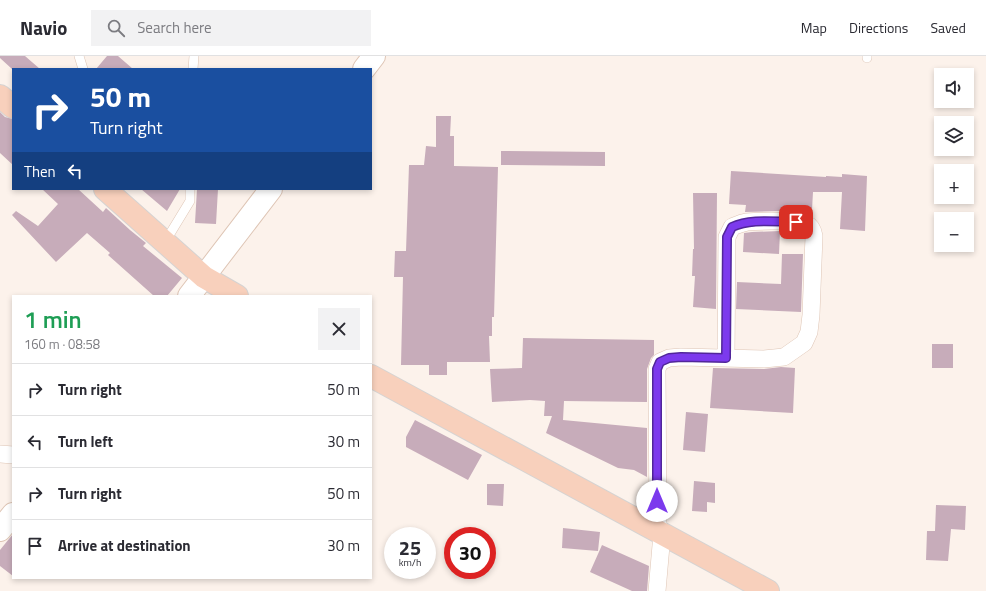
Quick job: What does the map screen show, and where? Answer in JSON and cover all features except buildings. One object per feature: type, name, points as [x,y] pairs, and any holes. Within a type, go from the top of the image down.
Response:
[{"type":"highway","points":[[0,96],[12,106]]},
{"type":"highway","points":[[106,190],[204,276],[235,295]]},
{"type":"highway","points":[[372,377],[768,591]]},
{"type":"street","points":[[365,68],[374,56]]},
{"type":"street","points":[[190,295],[270,190]]},
{"type":"street","points":[[657,591],[660,532],[657,369],[660,362],[669,358],[764,359],[784,357],[804,343],[809,332],[811,315],[814,236],[812,228],[806,223],[748,222],[732,227],[727,237],[726,358]]},
{"type":"street","points":[[0,454],[12,455]]},
{"type":"street","points":[[0,530],[12,515]]},
{"type":"lane","points":[[79,56],[83,68]]},
{"type":"lane","points":[[193,68],[194,56]]},
{"type":"lane","points":[[165,242],[190,201],[190,190]]},
{"type":"route","points":[[657,501],[657,369],[660,362],[669,358],[681,357],[726,358],[727,237],[732,227],[748,222],[796,222]]}]
